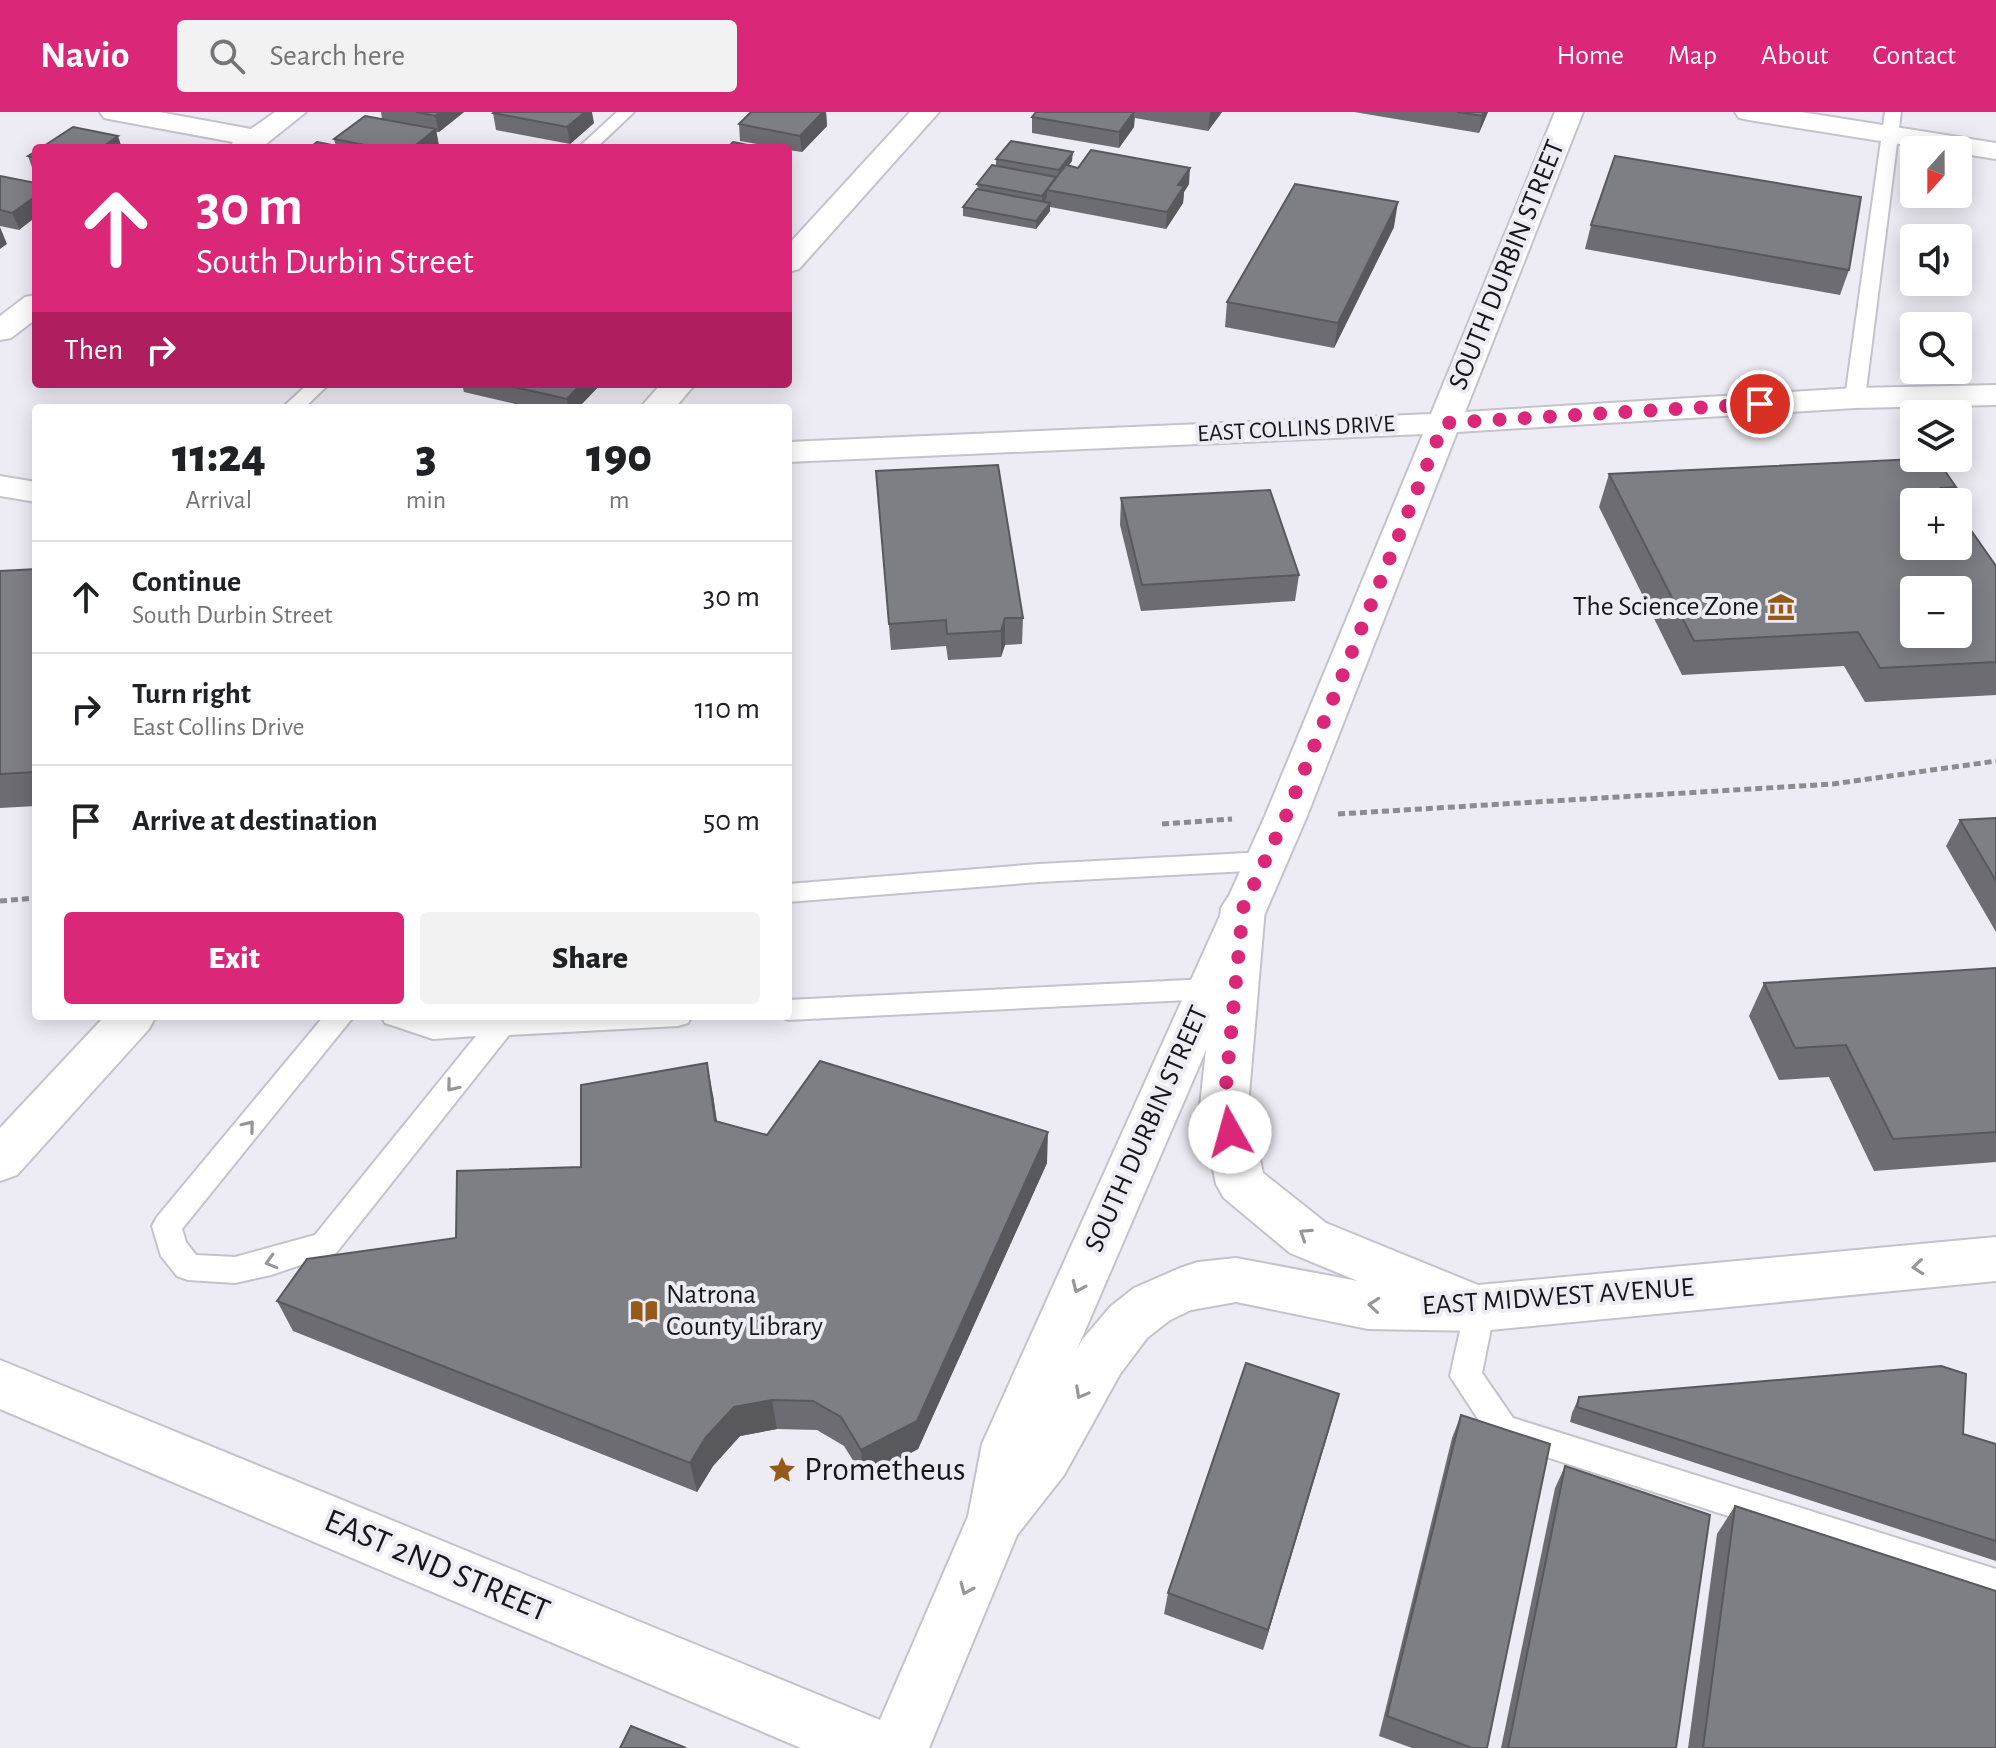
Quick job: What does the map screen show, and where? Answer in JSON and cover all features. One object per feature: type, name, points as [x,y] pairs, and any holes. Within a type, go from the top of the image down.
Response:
[{"type":"street","points":[[114,112],[249,143],[292,112]]},
{"type":"street","points":[[792,259],[925,112]]},
{"type":"street","name":"SOUTH DURBIN STREET","points":[[899,1748],[996,1517],[1009,1444],[1286,816],[1569,112]]},
{"type":"street","points":[[1749,112],[1892,123],[1996,151]]},
{"type":"street","points":[[0,331],[32,307]]},
{"type":"street","points":[[661,404],[675,388]]},
{"type":"street","name":"EAST COLLINS DRIVE","points":[[792,452],[1444,423],[1855,398],[1996,395]]},
{"type":"street","points":[[0,486],[32,493]]},
{"type":"street","points":[[0,499],[32,495]]},
{"type":"street","points":[[1243,908],[1224,1106],[1241,1184],[1308,1238],[1480,1308]]},
{"type":"street","points":[[0,1161],[129,1020]]},
{"type":"street","name":"EAST MIDWEST AVENUE","points":[[996,1517],[1045,1457],[1101,1357],[1129,1322],[1152,1304],[1198,1284],[1236,1280],[1368,1306],[1480,1308],[1996,1259]]},
{"type":"street","name":"EAST 2ND STREET","points":[[0,1384],[873,1748]]},
{"type":"lane","points":[[590,144],[626,112]]},
{"type":"lane","points":[[1855,398],[1892,123]]},
{"type":"lane","points":[[296,404],[314,388]]},
{"type":"lane","points":[[792,893],[1039,873],[1266,861]]},
{"type":"lane","points":[[792,1010],[1208,989]]},
{"type":"lane","points":[[337,1020],[167,1226],[172,1247],[188,1267],[235,1270],[325,1244],[501,1025]]},
{"type":"lane","points":[[408,1020],[433,1028],[599,1020]]},
{"type":"lane","points":[[1480,1308],[1466,1376],[1502,1429],[1996,1586]]},
{"type":"path","points":[[1151,825],[1833,784],[1996,761]]},
{"type":"path","points":[[0,901],[32,898]]},
{"type":"building","points":[[416,112],[440,112],[435,116]]},
{"type":"building","points":[[494,112],[585,112],[567,127]]},
{"type":"building","points":[[751,112],[823,112],[800,136],[739,124]]},
{"type":"building","points":[[1036,112],[1134,112],[1119,132],[1032,117]]},
{"type":"building","points":[[1457,112],[1484,112],[1482,116]]},
{"type":"building","points":[[365,116],[436,129],[417,144],[360,144],[334,139]]},
{"type":"building","points":[[73,127],[118,136],[107,144],[47,144]]},
{"type":"building","points":[[1011,141],[1073,152],[1059,170],[996,159]]},
{"type":"building","points":[[1091,150],[1190,168],[1178,185],[1184,186],[1167,212],[1047,190],[1066,165],[1078,168]]},
{"type":"building","points":[[1615,156],[1861,197],[1849,270],[1591,225]]},
{"type":"building","points":[[992,165],[1056,177],[1042,196],[977,184]]},
{"type":"building","points":[[0,176],[32,182],[32,199],[12,213],[0,210]]},
{"type":"building","points":[[1295,184],[1398,202],[1338,323],[1227,302]]},
{"type":"building","points":[[977,189],[1050,203],[1036,221],[963,207]]},
{"type":"building","points":[[519,388],[577,388],[567,399]]},
{"type":"building","name":"The Science Zone","points":[[1900,460],[1900,472],[1946,472],[1956,487],[1900,488],[1900,560],[1972,560],[1972,532],[1996,566],[1996,662],[1880,668],[1858,632],[1694,641],[1609,474]]},
{"type":"building","points":[[998,465],[1023,618],[1005,618],[1001,631],[947,634],[946,620],[889,624],[876,471]]},
{"type":"building","points":[[1270,490],[1299,575],[1142,585],[1121,498]]},
{"type":"building","points":[[32,569],[32,772],[0,774],[0,571]]},
{"type":"building","points":[[1996,818],[1996,881],[1960,820]]},
{"type":"building","points":[[1996,968],[1996,1132],[1893,1139],[1846,1045],[1795,1048],[1764,983]]},
{"type":"building","name":"Natrona County Library","points":[[820,1061],[1048,1132],[917,1421],[861,1450],[841,1417],[813,1401],[772,1400],[734,1407],[706,1437],[690,1463],[277,1301],[307,1259],[456,1238],[457,1171],[581,1167],[581,1085],[707,1063],[715,1121],[767,1135]]},
{"type":"building","points":[[1246,1363],[1339,1394],[1268,1630],[1168,1593]]},
{"type":"building","points":[[1941,1366],[1966,1374],[1963,1434],[1996,1444],[1996,1541],[1577,1407],[1579,1397]]},
{"type":"building","points":[[1461,1415],[1550,1444],[1487,1748],[1472,1748],[1387,1716]]},
{"type":"building","points":[[1565,1466],[1710,1515],[1676,1748],[1508,1748]]},
{"type":"building","points":[[1735,1506],[1996,1591],[1996,1748],[1703,1748]]},
{"type":"building","points":[[631,1726],[686,1748],[620,1748]]},
{"type":"place","name":"The Science Zone","points":[[1781,607]]},
{"type":"place","name":"Natrona County Library","points":[[644,1311]]},
{"type":"place","name":"Prometheus","points":[[782,1470]]},
{"type":"route","points":[[1230,1132],[1224,1106],[1243,908],[1286,816],[1444,423],[1760,404]]}]
